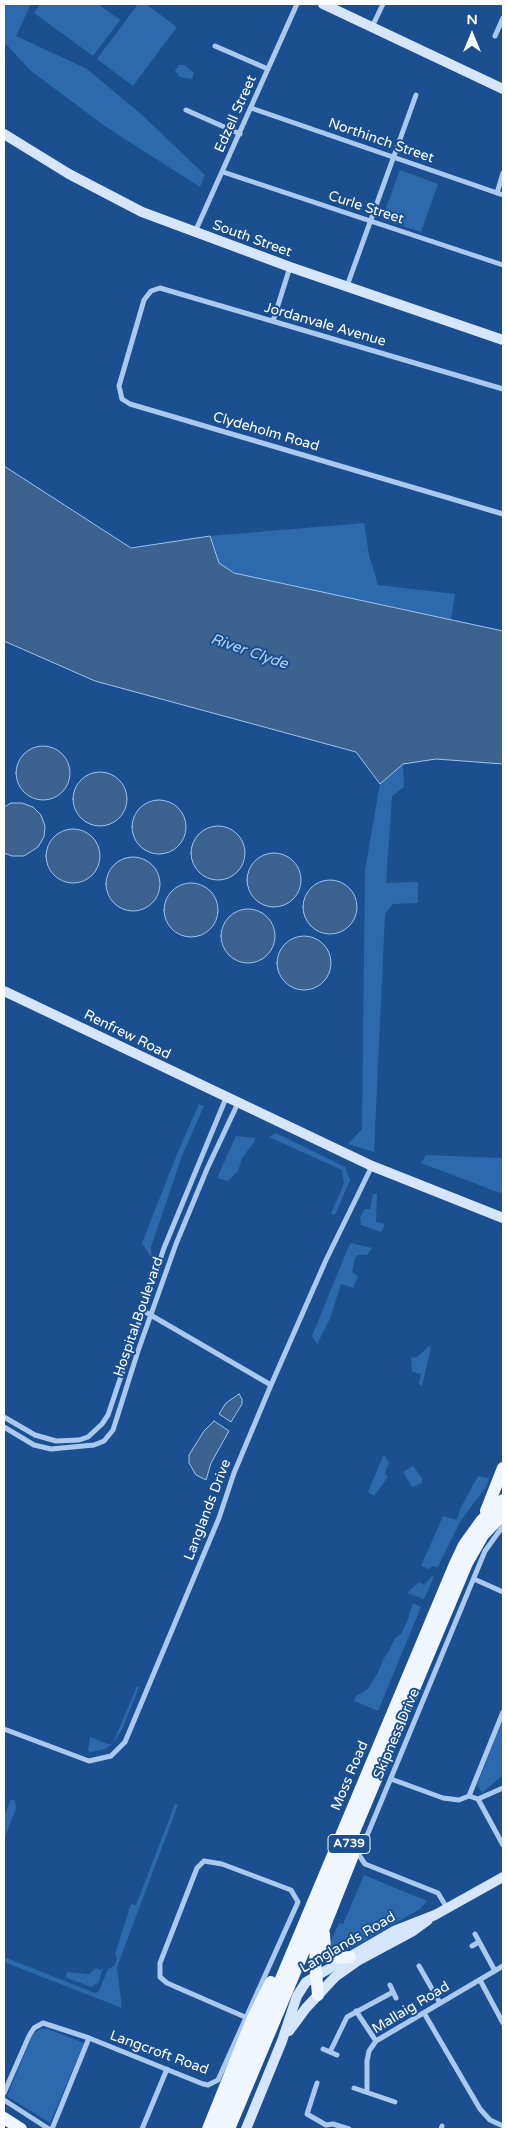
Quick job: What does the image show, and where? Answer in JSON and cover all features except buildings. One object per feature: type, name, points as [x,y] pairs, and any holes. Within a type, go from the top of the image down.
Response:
[{"type":"main road","points":[[482,1520],[503,1468]]},
{"type":"main road","name":"Moss Road","points":[[225,2126],[334,1853],[455,1564],[464,1546],[482,1520],[503,1500]]},
{"type":"main road","name":"Moss Road","points":[[225,2126],[468,1563],[483,1535],[503,1514]]},
{"type":"main road","points":[[318,1995],[316,1948],[352,1856],[385,1755]]},
{"type":"main road","points":[[208,2129],[252,2020],[334,1853]]},
{"type":"main road","points":[[325,1927],[325,1951],[340,1958],[350,1957]]},
{"type":"main road","points":[[4,2118],[21,2129]]},
{"type":"street","name":"Edzell Street","points":[[194,233],[297,4]]},
{"type":"street","points":[[323,4],[503,89]]},
{"type":"street","points":[[372,27],[383,4]]},
{"type":"street","points":[[495,36],[503,18]]},
{"type":"street","points":[[215,46],[268,69]]},
{"type":"street","points":[[347,287],[416,95]]},
{"type":"street","name":"Northinch Street","points":[[251,108],[503,195]]},
{"type":"street","points":[[186,110],[240,134]]},
{"type":"street","name":"South Street","points":[[4,134],[69,174],[142,212],[194,233],[503,340]]},
{"type":"street","name":"Curle Street","points":[[223,172],[503,265]]},
{"type":"street","points":[[497,192],[503,173]]},
{"type":"street","points":[[273,321],[290,267]]},
{"type":"street","name":"Jordanvale Avenue","points":[[144,300],[151,291],[164,289],[503,389]]},
{"type":"street","name":"Clydeholm Road","points":[[144,300],[120,382],[120,395],[126,402],[503,514]]},
{"type":"street","name":"Renfrew Road","points":[[4,991],[372,1166],[503,1218]]},
{"type":"street","name":"Hospital Boulevard","points":[[4,1417],[35,1435],[56,1441],[80,1440],[97,1431],[108,1415],[167,1240],[226,1098]]},
{"type":"street","name":"Hospital Boulevard","points":[[4,1427],[45,1448],[85,1447],[104,1440],[116,1422],[138,1351],[176,1244],[207,1169],[238,1103]]},
{"type":"street","name":"Langlands Drive","points":[[4,1729],[88,1761],[111,1756],[122,1747],[219,1518],[234,1473],[271,1384],[334,1244],[372,1166]]},
{"type":"street","points":[[142,1310],[152,1314],[271,1384]]},
{"type":"street","name":"Skipness Drive","points":[[447,1908],[438,1893],[365,1864],[359,1858],[485,1551],[503,1526]]},
{"type":"street","points":[[474,1579],[503,1592]]},
{"type":"street","points":[[469,1796],[503,1712]]},
{"type":"street","points":[[391,1779],[443,1798],[459,1800],[469,1796],[478,1799],[503,1788]]},
{"type":"street","points":[[478,1799],[503,1845]]},
{"type":"street","name":"Langcroft Road","points":[[4,2093],[29,2036],[39,2023],[48,2023],[89,2038],[203,2084],[218,2080],[298,1902],[291,1890],[208,1860],[198,1868],[160,1963],[160,1976],[167,1982],[245,2017]]},
{"type":"street","name":"Langlands Road","points":[[282,2041],[318,1995],[335,1977],[359,1960],[413,1931],[435,1915],[503,1877]]},
{"type":"street","name":"Langlands Road","points":[[246,2129],[282,2041],[299,1991],[306,1982],[394,1931],[435,1915]]},
{"type":"street","points":[[475,1934],[495,1971]]},
{"type":"street","points":[[472,1946],[479,1942]]},
{"type":"street","points":[[419,1966],[440,2003]]},
{"type":"street","name":"Mallaig Road","points":[[367,2092],[367,2061],[369,2051],[376,2041],[503,1966]]},
{"type":"street","points":[[417,1977],[423,1974]]},
{"type":"street","points":[[480,1980],[503,2023]]},
{"type":"street","points":[[390,1985],[396,1998]]},
{"type":"street","points":[[330,2052],[343,2023],[356,2012],[393,1992]]},
{"type":"street","points":[[356,2012],[376,2041]]},
{"type":"street","points":[[424,2013],[480,2109],[490,2120],[503,2126]]},
{"type":"street","points":[[4,2100],[51,2129],[89,2038]]},
{"type":"street","points":[[323,2050],[337,2055]]},
{"type":"street","points":[[142,2129],[167,2069]]},
{"type":"street","points":[[317,2083],[307,2114],[324,2127],[333,2124],[348,2129]]},
{"type":"street","points":[[354,2088],[396,2102]]},
{"type":"shaded area","points":[[4,4],[31,4],[16,36],[87,69],[141,114],[205,175],[200,187],[106,127],[31,71],[4,42]]},
{"type":"shaded area","points":[[40,4],[98,4],[120,20],[93,56],[34,13]]},
{"type":"shaded area","points":[[138,4],[146,4],[177,27],[133,86],[97,59]]},
{"type":"shaded area","points":[[179,65],[184,65],[194,73],[192,79],[180,77],[175,71]]},
{"type":"shaded area","points":[[400,170],[438,184],[421,232],[382,219]]},
{"type":"shaded area","points":[[364,523],[369,555],[378,585],[455,594],[451,621],[234,573],[219,563],[210,536]]},
{"type":"shaded area","points":[[403,764],[404,787],[392,796],[386,883],[418,882],[418,903],[393,904],[385,914],[374,1152],[348,1144],[362,1129],[365,870],[380,784]]},
{"type":"shaded area","points":[[199,1104],[204,1106],[182,1156],[151,1247],[152,1259],[142,1243]]},
{"type":"shaded area","points":[[276,1133],[345,1167],[350,1180],[335,1215],[331,1214],[344,1183],[342,1170],[269,1137]]},
{"type":"shaded area","points":[[236,1136],[255,1138],[242,1158],[238,1171],[228,1181],[217,1178]]},
{"type":"shaded area","points":[[426,1155],[503,1158],[503,1194],[421,1163]]},
{"type":"shaded area","points":[[373,1194],[377,1194],[376,1222],[385,1224],[381,1232],[361,1225],[360,1217],[365,1209],[370,1209]]},
{"type":"shaded area","points":[[350,1243],[372,1248],[367,1255],[358,1255],[355,1258],[352,1272],[358,1276],[353,1288],[341,1284],[330,1319],[317,1344],[312,1336]]},
{"type":"shaded area","points":[[429,1346],[431,1348],[422,1386],[419,1384],[421,1374],[412,1372],[411,1358],[417,1357]]},
{"type":"shaded area","points":[[384,1454],[389,1463],[385,1473],[388,1477],[374,1496],[368,1492]]},
{"type":"shaded area","points":[[413,1466],[422,1478],[422,1483],[412,1487],[403,1472]]},
{"type":"shaded area","points":[[478,1476],[489,1478],[487,1486],[461,1520],[438,1567],[433,1566],[429,1569],[421,1566],[443,1516],[457,1520],[460,1509]]},
{"type":"shaded area","points":[[432,1576],[434,1577],[424,1599],[407,1593],[419,1582],[424,1585]]},
{"type":"shaded area","points":[[413,1603],[421,1607],[378,1711],[354,1701],[356,1696],[368,1689],[395,1638],[401,1634]]},
{"type":"shaded area","points":[[137,1686],[139,1687],[122,1730],[113,1743]]},
{"type":"shaded area","points":[[503,1719],[503,1775],[482,1793],[477,1785]]},
{"type":"shaded area","points":[[90,1737],[107,1744],[112,1744],[105,1749],[91,1752],[88,1751]]},
{"type":"shaded area","points":[[11,1799],[15,1801],[16,1808],[4,1840],[4,1817]]},
{"type":"shaded area","points":[[175,1804],[178,1805],[117,1967],[122,2008],[4,1962],[4,1957],[95,1993],[99,1991],[108,1969],[114,1966],[117,1959],[115,1954],[131,1904],[136,1905]]},
{"type":"shaded area","points":[[364,1875],[427,1901],[420,1909],[350,1949],[345,1940],[338,1944],[341,1952],[328,1947],[339,1923],[343,1924]]},
{"type":"shaded area","points":[[96,1968],[100,1970],[103,1968],[98,1983],[91,1987],[65,1977],[67,1972],[89,1974]]},
{"type":"shaded area","points":[[40,2029],[48,2029],[84,2043],[50,2123],[7,2096],[33,2034]]},
{"type":"water","name":"River Clyde","points":[[4,466],[131,548],[210,536],[219,563],[234,573],[503,631],[503,764],[436,759],[403,764],[380,784],[356,752],[95,681],[4,641]]},
{"type":"water","points":[[38,746],[48,746],[58,750],[66,758],[70,773],[66,788],[58,796],[48,800],[38,800],[28,796],[20,788],[16,778],[16,768],[20,758],[28,750]]},
{"type":"water","points":[[100,772],[110,774],[119,780],[125,789],[127,799],[125,809],[119,818],[110,824],[100,826],[90,824],[81,818],[75,809],[73,799],[75,789],[81,780],[90,774]]},
{"type":"water","points":[[154,800],[164,800],[174,804],[182,812],[186,827],[182,842],[174,850],[164,854],[154,854],[144,850],[136,842],[132,832],[132,822],[136,812],[144,804]]},
{"type":"water","points":[[11,803],[22,803],[33,807],[41,815],[45,826],[44,837],[38,847],[24,856],[12,856],[4,853],[4,807]]},
{"type":"water","points":[[213,826],[223,826],[233,830],[241,838],[245,853],[241,868],[233,876],[223,880],[213,880],[203,876],[195,868],[191,858],[191,848],[195,838],[203,830]]},
{"type":"water","points":[[73,829],[83,831],[92,837],[98,846],[100,856],[98,866],[92,875],[83,881],[73,883],[63,881],[54,875],[48,866],[46,856],[48,846],[54,837],[63,831]]},
{"type":"water","points":[[269,853],[279,853],[289,857],[297,865],[301,880],[297,895],[289,903],[279,907],[269,907],[259,903],[251,895],[247,885],[247,875],[251,865],[259,857]]},
{"type":"water","points":[[133,857],[143,859],[152,865],[158,874],[160,884],[158,894],[152,903],[143,909],[133,911],[123,909],[114,903],[108,894],[106,884],[108,874],[114,865],[123,859]]},
{"type":"water","points":[[330,880],[340,882],[349,888],[355,897],[357,907],[355,917],[349,926],[340,932],[330,934],[320,932],[311,926],[305,917],[303,907],[305,897],[311,888],[320,882]]},
{"type":"water","points":[[186,883],[196,883],[210,891],[216,900],[218,910],[216,920],[210,929],[196,937],[186,937],[176,932],[169,925],[164,915],[164,905],[169,895],[176,888]]},
{"type":"water","points":[[248,909],[258,911],[267,917],[273,926],[275,936],[273,946],[267,955],[258,961],[248,963],[238,961],[229,955],[223,946],[221,936],[223,926],[229,917],[238,911]]},
{"type":"water","points":[[299,936],[309,936],[319,940],[327,948],[331,963],[327,978],[319,986],[309,990],[299,990],[289,986],[281,978],[277,968],[277,958],[281,948],[289,940]]},
{"type":"water","points":[[239,1394],[242,1404],[231,1422],[219,1414],[226,1403]]},
{"type":"water","points":[[214,1421],[229,1431],[211,1463],[206,1480],[196,1475],[189,1463],[189,1455],[204,1431]]}]
